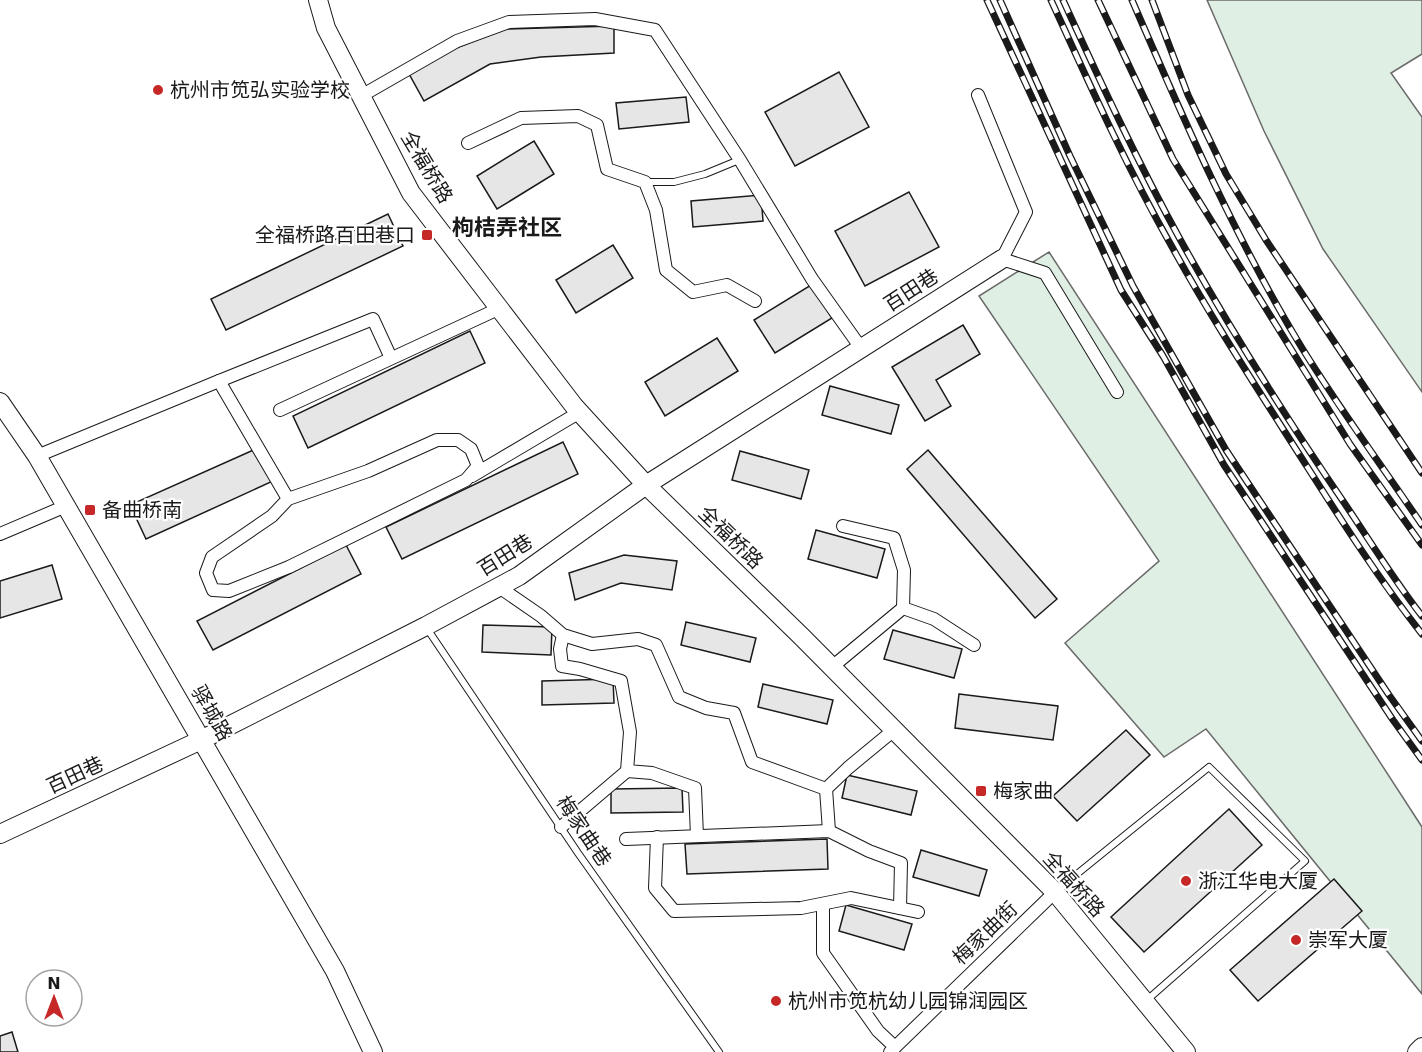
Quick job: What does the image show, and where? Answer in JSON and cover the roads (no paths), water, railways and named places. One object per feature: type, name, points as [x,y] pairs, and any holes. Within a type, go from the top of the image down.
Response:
[{"type":"street","name":"全福桥路","points":[[318,0],[326,28],[411,193],[498,309],[580,412],[646,485],[832,667],[1055,892],[1186,1052]]},
{"type":"street","points":[[360,96],[457,41],[509,22],[595,19],[655,30],[740,160],[812,279],[861,348]]},
{"type":"street","points":[[978,95],[1026,212],[1002,259],[1045,273],[1117,392]]},
{"type":"street","points":[[468,143],[521,118],[578,116],[597,125],[607,169],[645,182],[656,210],[666,270],[693,292],[728,285],[755,301]]},
{"type":"street","name":"百田巷","points":[[0,834],[201,740],[426,626],[519,576],[646,485],[1002,259]]},
{"type":"street","points":[[280,410],[498,309]]},
{"type":"street","points":[[37,456],[373,319],[391,358]]},
{"type":"street","points":[[219,381],[288,499]]},
{"type":"street","name":"驿城路","points":[[0,402],[37,456],[335,971],[374,1052]]},
{"type":"street","points":[[466,480],[478,466],[471,449],[458,440],[437,440],[368,471],[288,499],[272,516],[212,557],[206,573],[213,590],[229,591],[289,567],[466,480],[580,412]]},
{"type":"street","points":[[0,534],[66,506]]},
{"type":"street","points":[[832,667],[903,608],[904,570],[894,538],[843,526]]},
{"type":"street","points":[[499,586],[563,634],[592,644],[638,639],[656,645],[679,697],[706,708],[734,713],[753,762],[826,789]]},
{"type":"street","points":[[903,608],[934,619],[974,645]]},
{"type":"street","points":[[563,634],[560,649],[562,666],[621,681],[630,732],[627,771]]},
{"type":"street","points":[[826,789],[894,730]]},
{"type":"street","points":[[561,827],[627,771],[652,773],[695,788],[697,836]]},
{"type":"street","points":[[826,789],[829,831]]},
{"type":"street","points":[[626,839],[829,831],[869,851],[901,863],[900,909]]},
{"type":"street","points":[[657,837],[655,888],[674,911],[801,908],[851,898],[918,912]]},
{"type":"street","name":"梅家曲街","points":[[893,1050],[1055,892]]},
{"type":"street","points":[[824,904],[823,953],[893,1050]]},
{"type":"street","points":[[1417,1052],[1422,1047]]},
{"type":"lane","points":[[645,182],[674,182],[705,174],[740,160]]},
{"type":"lane","name":"梅家曲巷","points":[[426,626],[561,827],[719,1052]]},
{"type":"lane","points":[[1055,892],[1209,767],[1305,861],[1144,1002]]},
{"type":"railway","points":[[987,0],[1121,290],[1163,356],[1224,465],[1422,760]]},
{"type":"railway","points":[[1000,0],[1070,156],[1133,286],[1226,450],[1422,741]]},
{"type":"railway","points":[[1051,0],[1108,124],[1201,298],[1343,523],[1422,634]]},
{"type":"railway","points":[[1063,0],[1135,152],[1200,275],[1302,440],[1422,616]]},
{"type":"railway","points":[[1098,0],[1173,159],[1350,444],[1422,545]]},
{"type":"railway","points":[[1132,0],[1211,177],[1254,264],[1302,348],[1422,525]]},
{"type":"railway","points":[[1152,0],[1188,95],[1226,174],[1266,240],[1422,473]]},
{"type":"place","name":"杭州市笕弘实验学校","points":[[158,90]]},
{"type":"place","name":"全福桥路百田巷口","points":[[427,235]]},
{"type":"place","name":"备曲桥南","points":[[90,510]]},
{"type":"place","name":"梅家曲","points":[[981,791]]},
{"type":"place","name":"浙江华电大厦","points":[[1186,881]]},
{"type":"place","name":"崇军大厦","points":[[1296,940]]},
{"type":"place","name":"杭州市笕杭幼儿园锦润园区","points":[[776,1001]]},
{"type":"district","name":"枸桔弄社区","points":[[507,227]]}]
